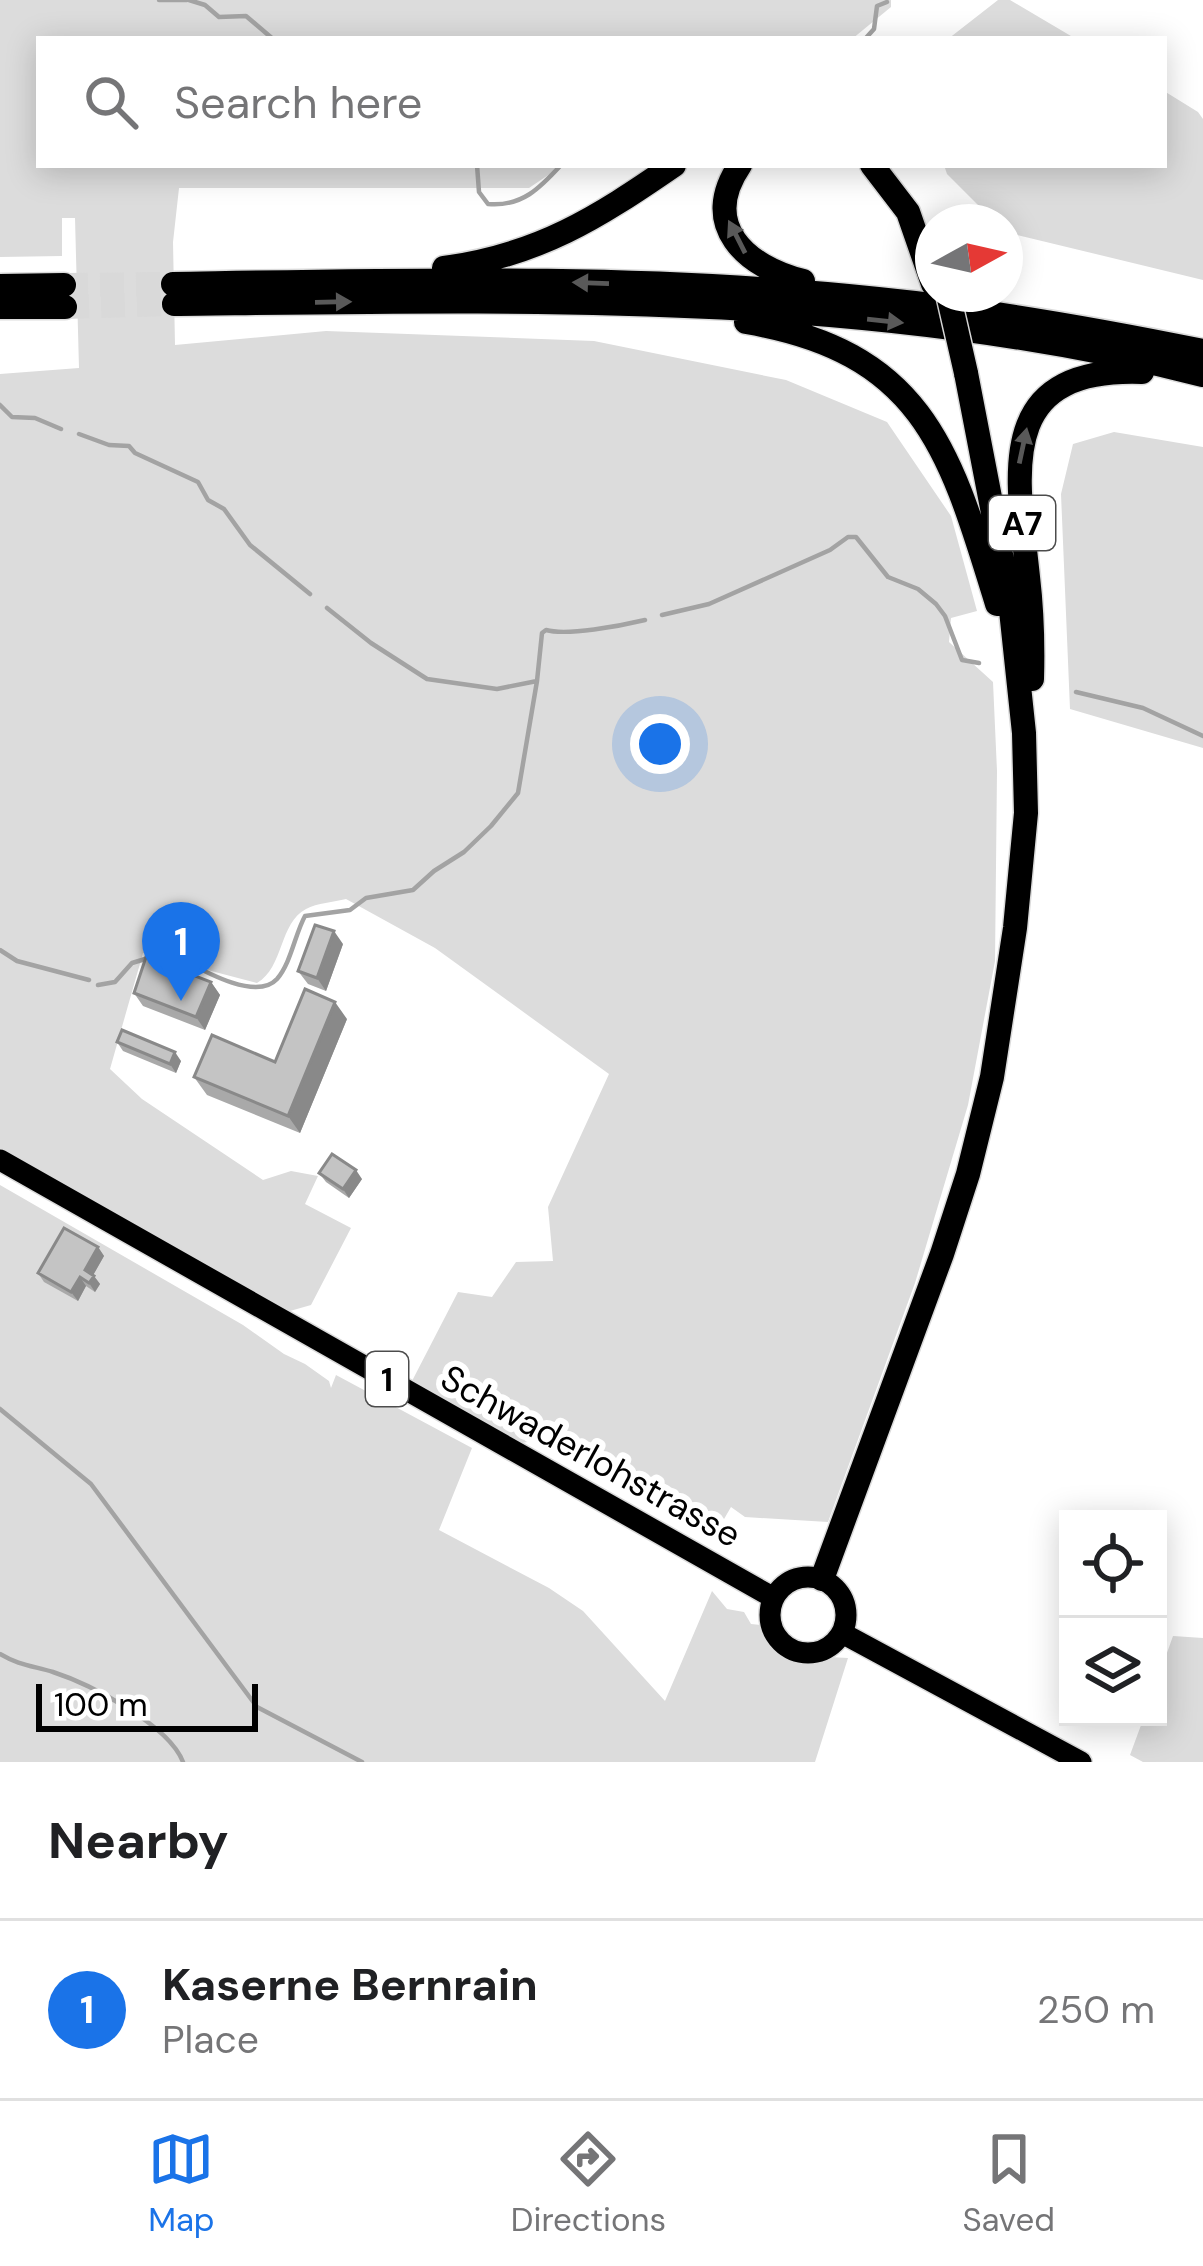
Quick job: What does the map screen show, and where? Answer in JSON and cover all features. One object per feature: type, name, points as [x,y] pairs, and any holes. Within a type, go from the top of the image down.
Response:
[{"type":"highway","name":"A7","points":[[670,168],[588,223],[525,252],[351,281],[173,294],[776,311],[929,326],[1201,367]]},
{"type":"highway","name":"A7","points":[[738,168],[728,188],[726,213],[733,236],[748,257],[778,275],[875,298]]},
{"type":"highway","points":[[875,168],[915,222]]},
{"type":"highway","points":[[894,168],[919,204]]},
{"type":"highway","name":"A7","points":[[351,281],[616,283],[875,298],[1074,326],[1201,367]]},
{"type":"highway","points":[[0,286],[64,296],[0,307]]},
{"type":"highway","name":"A7","points":[[643,305],[821,341],[866,363],[917,410],[947,458],[997,604]]},
{"type":"highway","name":"A7","points":[[941,312],[960,372],[1012,616],[1024,733],[1026,813]]},
{"type":"highway","name":"A7","points":[[951,312],[997,604],[1011,743],[1015,928]]},
{"type":"highway","name":"A7","points":[[1015,928],[1026,813],[1033,636],[1019,493],[1024,434],[1048,397],[1084,376],[1201,367]]},
{"type":"highway","points":[[822,1579],[943,1254],[968,1174],[992,1077],[1015,928]]},
{"type":"main road","name":"Schwaderlohstrasse","points":[[0,1160],[775,1598]]},
{"type":"main road","points":[[822,1579],[841,1596],[845,1608],[842,1633],[818,1652],[796,1651],[785,1645],[771,1623],[775,1598],[790,1582],[822,1579]]},
{"type":"main road","points":[[842,1633],[1081,1762]]},
{"type":"shaded area","points":[[0,0],[891,0],[891,7],[856,36],[36,36],[36,168],[559,168],[529,188],[179,188],[173,242],[175,345],[326,331],[594,341],[786,380],[887,422],[951,516],[977,611],[951,618],[949,642],[993,682],[995,961],[968,1105],[915,1283],[828,1522],[745,1517],[731,1507],[720,1526],[599,1469],[548,1439],[521,1443],[412,1381],[458,1292],[492,1297],[516,1262],[553,1261],[548,1207],[609,1074],[435,948],[346,899],[315,905],[297,916],[272,967],[257,983],[143,953],[110,1069],[142,1099],[263,1180],[291,1171],[318,1176],[305,1204],[351,1228],[311,1305],[290,1311],[0,1148],[0,374],[79,368],[75,218],[62,218],[62,256],[0,257]]},
{"type":"shaded area","points":[[998,0],[1010,0],[1071,36],[952,36]]},
{"type":"shaded area","points":[[1167,93],[1203,119],[1203,280],[1023,236],[1023,204],[977,204],[945,168],[1167,168]]},
{"type":"shaded area","points":[[1114,432],[1203,447],[1203,748],[1070,709],[1061,494],[1073,444]]},
{"type":"shaded area","points":[[0,1185],[243,1325],[329,1381],[331,1388],[336,1375],[472,1448],[439,1530],[583,1611],[665,1701],[712,1591],[727,1609],[744,1612],[751,1624],[761,1625],[789,1655],[848,1658],[815,1762],[0,1762]]},
{"type":"shaded area","points":[[1173,1636],[1203,1638],[1203,1762],[1143,1762],[1130,1755],[1141,1726],[1167,1726],[1167,1653]]},
{"type":"building","points":[[315,925],[334,931],[317,978],[298,971]]},
{"type":"building","points":[[146,957],[211,982],[196,1017],[134,993]]},
{"type":"building","points":[[305,989],[335,1002],[288,1116],[194,1077],[212,1035],[275,1062]]},
{"type":"building","points":[[122,1030],[175,1052],[170,1064],[117,1042]]},
{"type":"building","points":[[332,1154],[356,1170],[343,1189],[319,1173]]},
{"type":"building","points":[[64,1228],[98,1247],[85,1270],[94,1276],[89,1283],[80,1277],[71,1292],[38,1273]]},
{"type":"waterway","points":[[159,0],[187,0]]},
{"type":"waterway","points":[[189,0],[219,17],[246,16],[269,36]]},
{"type":"waterway","points":[[868,36],[874,29],[877,6],[887,2]]},
{"type":"waterway","points":[[477,168],[479,192],[488,204],[529,194],[558,168]]},
{"type":"waterway","points":[[0,405],[12,417],[35,418],[61,429]]},
{"type":"waterway","points":[[79,434],[109,445],[129,446],[198,482],[208,500],[224,509],[250,545],[310,594]]},
{"type":"waterway","points":[[662,615],[709,604],[856,537],[888,577],[918,589],[936,604],[962,660],[979,663]]},
{"type":"waterway","points":[[327,608],[427,679],[497,689],[537,681],[546,630],[580,631],[645,620]]},
{"type":"waterway","points":[[98,985],[115,982],[132,963],[168,952],[239,985],[267,986],[282,972],[305,916],[350,910],[366,898],[413,890],[464,852],[518,793],[537,681]]},
{"type":"waterway","points":[[1076,692],[1143,708],[1203,736]]},
{"type":"waterway","points":[[0,950],[17,961],[89,980]]},
{"type":"waterway","points":[[0,1409],[91,1484],[257,1707],[362,1762]]},
{"type":"waterway","points":[[0,1654],[107,1696],[162,1734],[183,1762]]},
{"type":"tunnel","points":[[64,285],[173,284]]},
{"type":"tunnel","points":[[65,307],[174,304]]},
{"type":"place","name":"Kaserne Bernrain","points":[[181,1001]]}]
